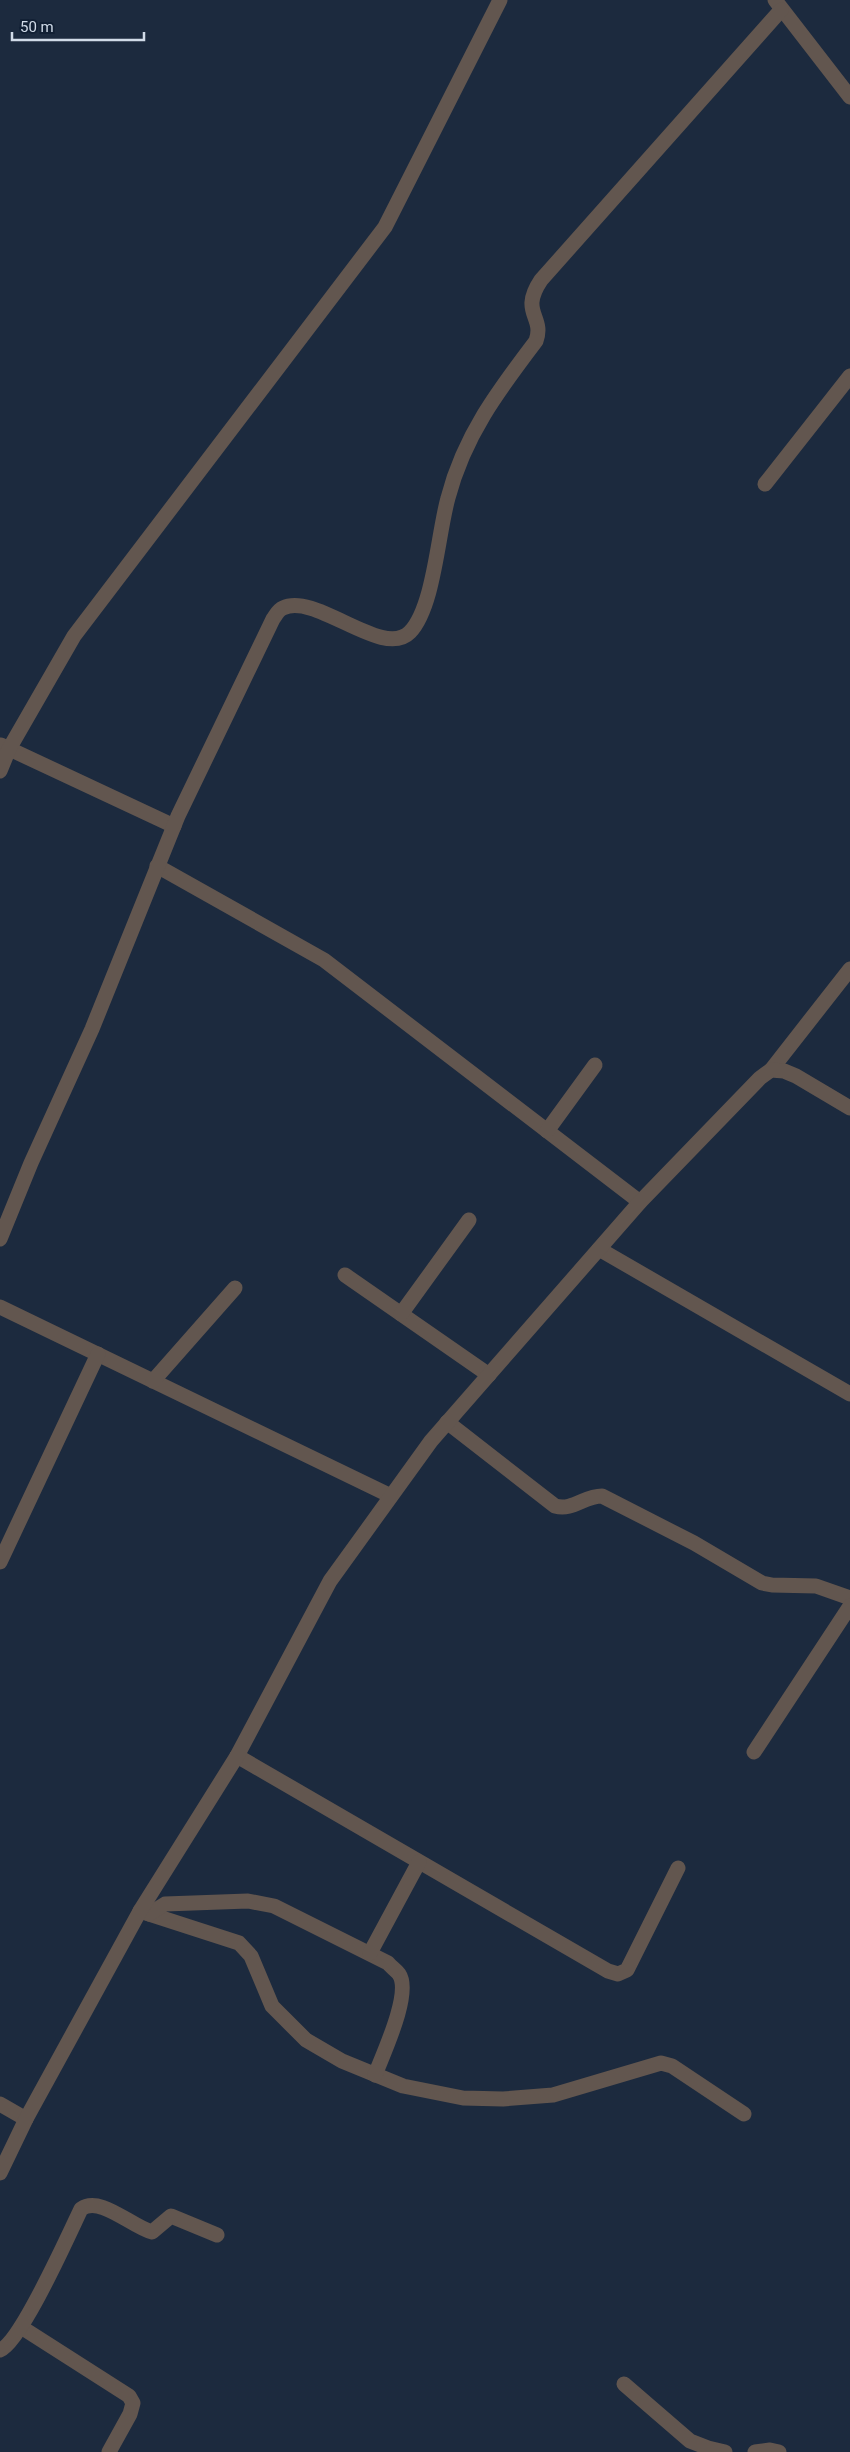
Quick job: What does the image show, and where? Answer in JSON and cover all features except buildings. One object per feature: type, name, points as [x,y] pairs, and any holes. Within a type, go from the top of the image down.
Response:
[{"type":"street","points":[[0,771],[5,747],[74,636],[385,227],[500,0]]},
{"type":"street","points":[[0,1239],[31,1163],[92,1029],[174,826],[280,608],[289,605],[309,608],[389,640],[403,638],[412,630],[423,608],[431,580],[448,498],[466,446],[480,419],[536,341],[539,333],[531,307],[533,293],[541,280],[778,5],[850,97]]},
{"type":"street","points":[[764,484],[850,376]]},
{"type":"street","points":[[5,747],[174,826]]},
{"type":"street","points":[[157,866],[324,960],[640,1202]]},
{"type":"street","points":[[0,2173],[26,2119],[237,1756],[326,1588],[391,1496],[448,1422],[640,1202],[760,1078],[771,1070],[850,969]]},
{"type":"street","points":[[547,1130],[595,1065]]},
{"type":"street","points":[[771,1070],[784,1071],[796,1076],[850,1108]]},
{"type":"street","points":[[401,1314],[469,1220]]},
{"type":"street","points":[[599,1248],[850,1394]]},
{"type":"street","points":[[345,1275],[489,1375]]},
{"type":"street","points":[[153,1381],[235,1288]]},
{"type":"street","points":[[0,1307],[391,1496]]},
{"type":"street","points":[[0,1562],[98,1354]]},
{"type":"street","points":[[448,1422],[555,1506],[564,1508],[574,1506],[593,1496],[602,1496],[694,1543],[762,1583],[816,1586],[850,1598]]},
{"type":"street","points":[[754,1752],[850,1606]]},
{"type":"street","points":[[237,1756],[608,1971],[618,1974],[627,1970],[678,1868]]},
{"type":"street","points":[[370,1953],[419,1862]]},
{"type":"street","points":[[145,1913],[165,1904],[248,1901],[274,1906],[388,1963],[400,1975],[403,1988],[401,2002],[375,2075]]},
{"type":"street","points":[[145,1913],[239,1944],[251,1956],[272,2006],[283,2018],[306,2040],[342,2061],[375,2075],[433,2093],[463,2098],[503,2099],[553,2095],[661,2063],[672,2066],[744,2114]]},
{"type":"street","points":[[0,2104],[26,2119]]},
{"type":"street","points":[[0,2350],[6,2348],[21,2327],[81,2209],[86,2205],[98,2205],[152,2232],[171,2216],[217,2235]]},
{"type":"street","points":[[21,2327],[129,2396],[133,2403],[130,2414],[109,2452]]},
{"type":"street","points":[[624,2384],[690,2440],[708,2448],[725,2452]]},
{"type":"street","points":[[755,2452],[770,2450],[779,2452]]}]
